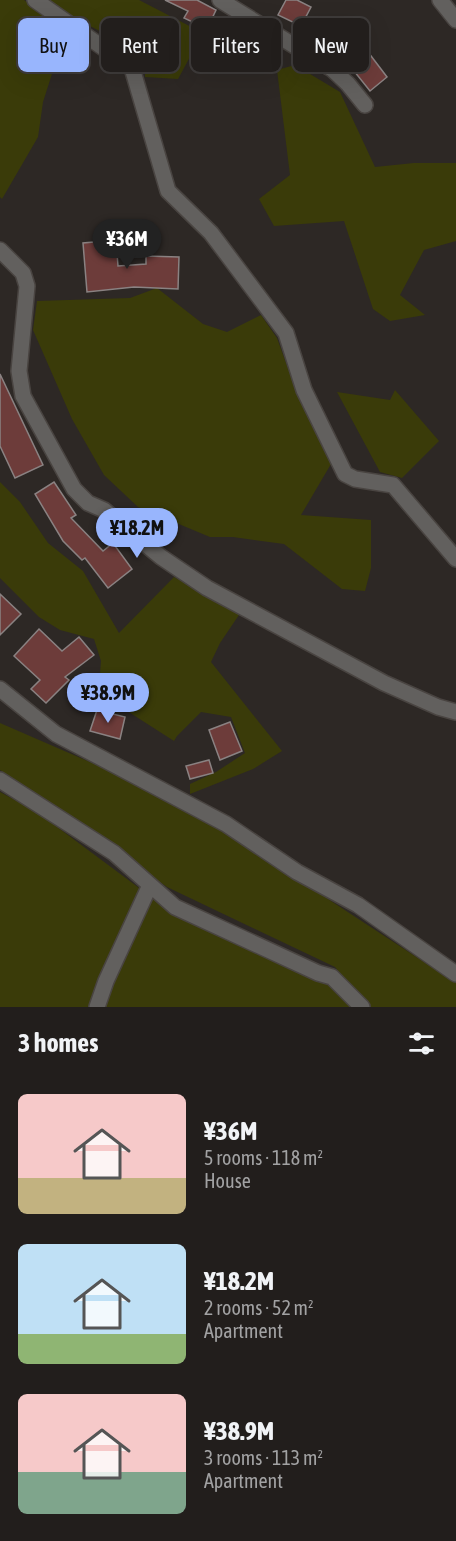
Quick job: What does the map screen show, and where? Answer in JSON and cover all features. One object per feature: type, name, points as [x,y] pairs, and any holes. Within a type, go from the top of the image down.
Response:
[{"type":"street","points":[[35,0],[132,68],[168,190],[211,233],[286,333],[304,390],[345,474],[355,479],[393,485],[456,559]]},
{"type":"street","points":[[220,0],[332,69],[365,105]]},
{"type":"street","points":[[440,0],[456,20]]},
{"type":"street","points":[[0,250],[22,273],[27,286],[19,371],[23,396],[74,489],[88,503],[104,510],[161,557],[207,588],[384,683],[438,707],[456,712]]},
{"type":"street","points":[[0,689],[56,734],[226,824],[297,872],[358,905],[456,974]]},
{"type":"street","points":[[0,780],[114,853],[175,907],[318,973],[332,977],[362,1007]]},
{"type":"street","points":[[97,1007],[106,981],[150,885]]},
{"type":"shaded area","points":[[0,0],[24,0],[49,18],[18,18],[18,72],[53,72],[43,102],[38,137],[2,199],[0,197]]},
{"type":"shaded area","points":[[47,0],[139,0],[174,18],[101,18],[101,32],[89,26],[89,18],[76,18]]},
{"type":"shaded area","points":[[179,21],[191,27],[191,55],[178,79],[145,77],[145,72],[179,72]]},
{"type":"shaded area","points":[[293,66],[293,72],[307,72],[340,92],[375,167],[414,163],[456,163],[456,241],[424,250],[400,295],[425,315],[390,321],[373,309],[344,221],[274,226],[259,199],[290,175],[277,72],[281,72],[281,69]]},
{"type":"shaded area","points":[[157,288],[203,324],[227,332],[261,315],[277,338],[298,396],[331,464],[301,515],[371,520],[371,568],[365,591],[342,589],[284,544],[233,537],[210,537],[138,507],[104,475],[72,419],[33,330],[37,301],[130,298]]},
{"type":"shaded area","points":[[395,390],[439,441],[402,478],[380,472],[337,392],[390,400]]},
{"type":"shaded area","points":[[0,482],[20,502],[48,543],[83,571],[119,633],[174,577],[241,612],[220,643],[211,662],[282,751],[253,769],[190,794],[190,784],[216,772],[245,753],[231,717],[201,712],[174,741],[124,709],[97,710],[101,661],[94,639],[60,630],[39,617],[0,578]]},
{"type":"shaded area","points":[[0,723],[152,789],[229,834],[456,983],[456,1007],[368,1007],[335,967],[167,887],[0,770]]},
{"type":"shaded area","points":[[0,792],[37,812],[162,905],[328,983],[352,1007],[0,1007]]},
{"type":"building","points":[[165,0],[197,0],[216,10],[212,18],[191,18],[191,21],[184,18],[188,11]]},
{"type":"building","points":[[286,0],[297,0],[311,7],[305,18],[293,18],[293,22],[278,15]]},
{"type":"building","points":[[369,53],[387,77],[370,91],[355,72],[369,72]]},
{"type":"building","points":[[116,240],[118,266],[146,264],[146,256],[179,257],[178,289],[134,287],[87,292],[83,243]]},
{"type":"building","points":[[0,374],[43,465],[15,478],[0,446]]},
{"type":"building","points":[[54,482],[76,515],[71,518],[103,551],[113,543],[132,569],[108,588],[85,558],[82,560],[63,541],[35,494]]},
{"type":"building","points":[[0,594],[21,614],[0,635]]},
{"type":"building","points":[[39,629],[62,651],[79,637],[94,655],[65,677],[69,680],[46,703],[31,689],[40,680],[14,656]]},
{"type":"building","points":[[97,710],[125,717],[120,739],[90,731]]},
{"type":"building","points":[[230,722],[242,751],[220,760],[209,730]]},
{"type":"building","points":[[209,760],[213,773],[190,779],[186,766]]}]
